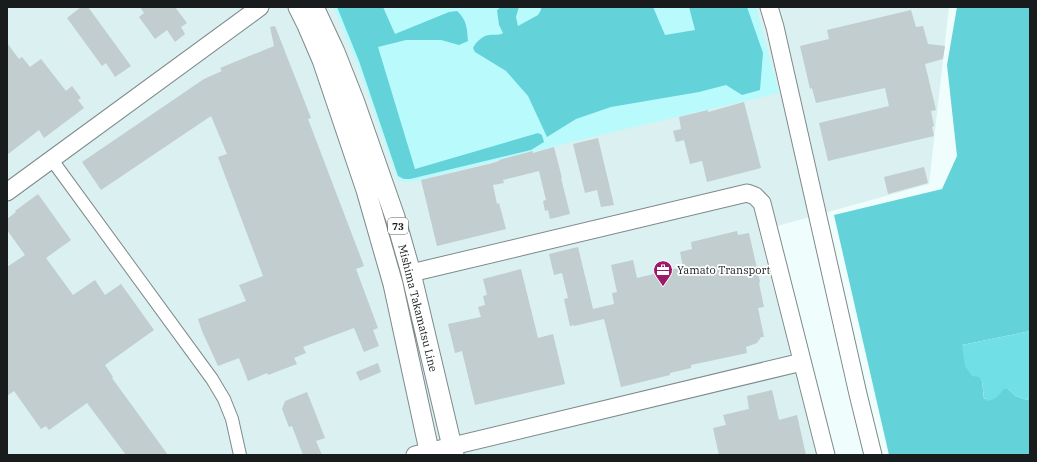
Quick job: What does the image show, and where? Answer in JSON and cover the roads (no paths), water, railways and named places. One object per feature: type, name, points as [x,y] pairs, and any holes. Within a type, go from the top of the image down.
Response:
[{"type":"main road","name":"Mishima Takamatsu Line","points":[[298,7],[322,60],[366,190],[393,284],[425,454]]},
{"type":"main road","name":"Mishima Takamatsu Line","points":[[314,7],[335,52],[354,100],[395,217],[411,273],[453,451]]},
{"type":"street","points":[[7,192],[260,7]]},
{"type":"street","points":[[769,7],[775,26],[856,387],[873,455]]},
{"type":"street","points":[[52,160],[212,379],[224,399],[232,419],[240,455]]},
{"type":"street","points":[[411,273],[747,193],[755,196],[762,203],[826,455]]},
{"type":"street","points":[[425,454],[453,451],[802,362]]},
{"type":"place","name":"Yamato Transport","points":[[663,287]]}]
